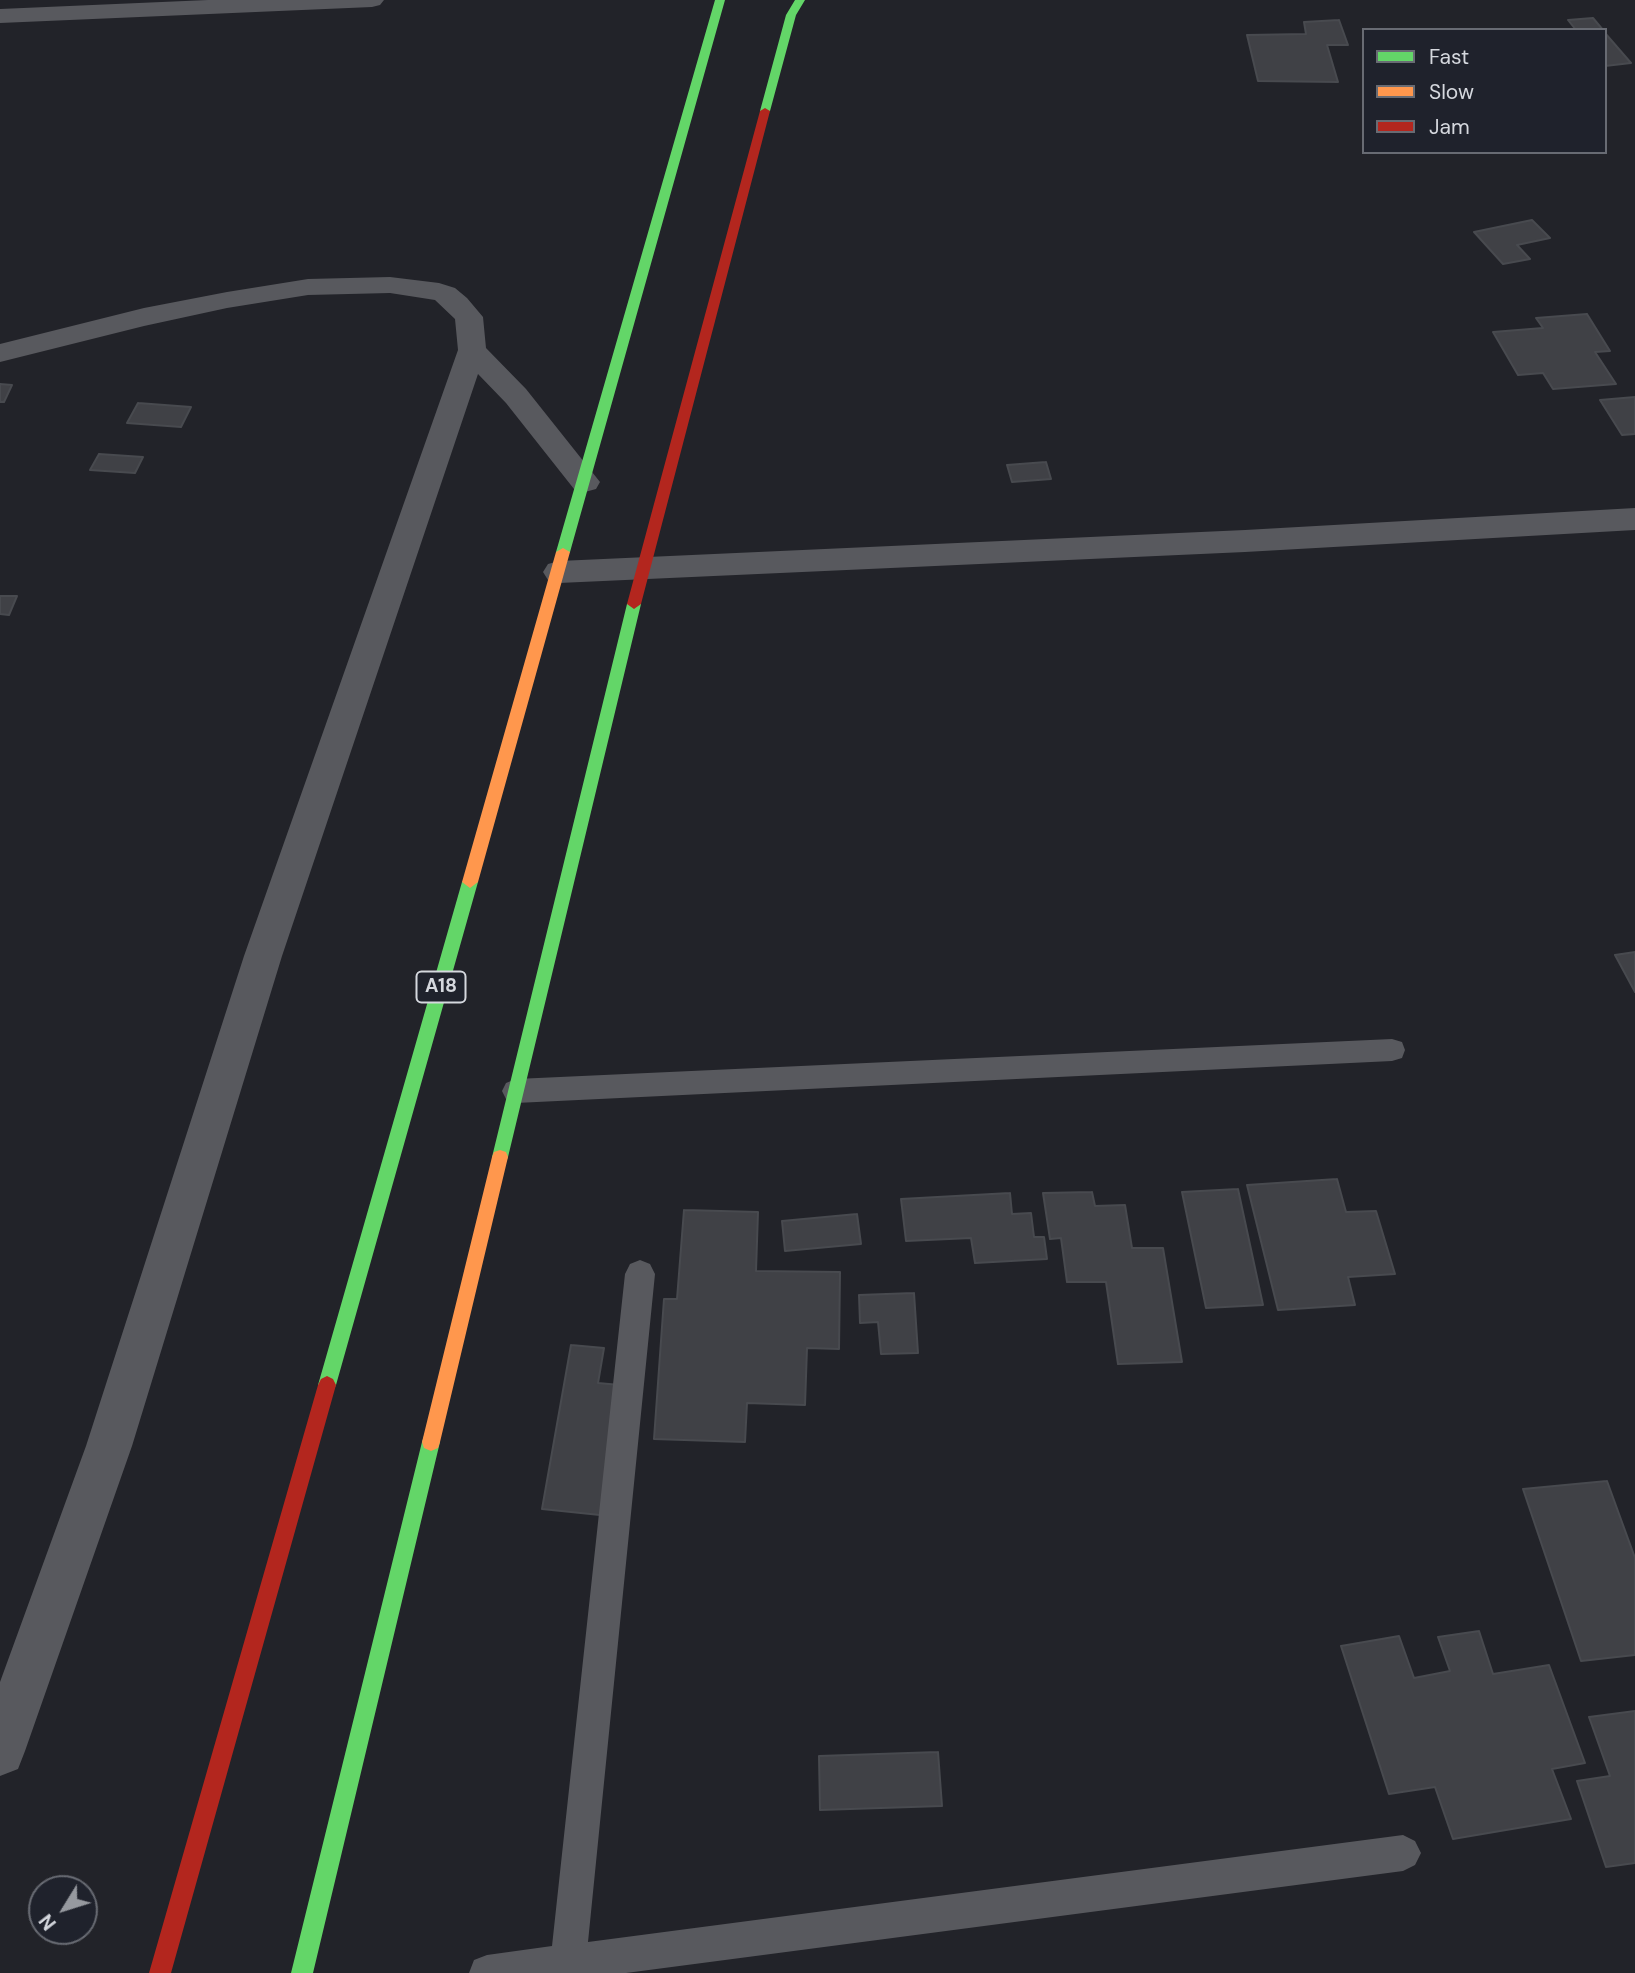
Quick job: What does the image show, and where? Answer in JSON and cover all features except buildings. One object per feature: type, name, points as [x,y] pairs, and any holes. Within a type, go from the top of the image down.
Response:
[{"type":"main road","name":"A18","points":[[160,1973],[720,0]]},
{"type":"main road","points":[[302,1973],[643,566],[791,15],[800,0]]},
{"type":"street","points":[[0,16],[372,0]]},
{"type":"street","points":[[0,353],[144,317],[227,300],[308,287],[390,285],[429,289],[445,294],[469,317],[472,350],[263,956],[109,1446],[0,1751]]},
{"type":"street","points":[[472,350],[516,396],[585,482]]},
{"type":"street","points":[[559,572],[643,566],[1245,541],[1635,519]]},
{"type":"lane","points":[[516,1091],[1392,1050]]},
{"type":"lane","points":[[568,1962],[640,1274]]},
{"type":"lane","points":[[487,1973],[1403,1853]]},
{"type":"traffic: fast","points":[[563,552],[720,0]]},
{"type":"traffic: fast","points":[[765,111],[791,15],[800,0]]},
{"type":"traffic: fast","points":[[500,1157],[634,604]]},
{"type":"traffic: fast","points":[[327,1385],[470,882]]},
{"type":"traffic: fast","points":[[302,1973],[431,1442]]},
{"type":"traffic: slow","points":[[470,882],[563,552]]},
{"type":"traffic: slow","points":[[431,1442],[500,1157]]},
{"type":"traffic: jam","points":[[634,604],[765,111]]},
{"type":"traffic: jam","points":[[160,1973],[327,1385]]}]
